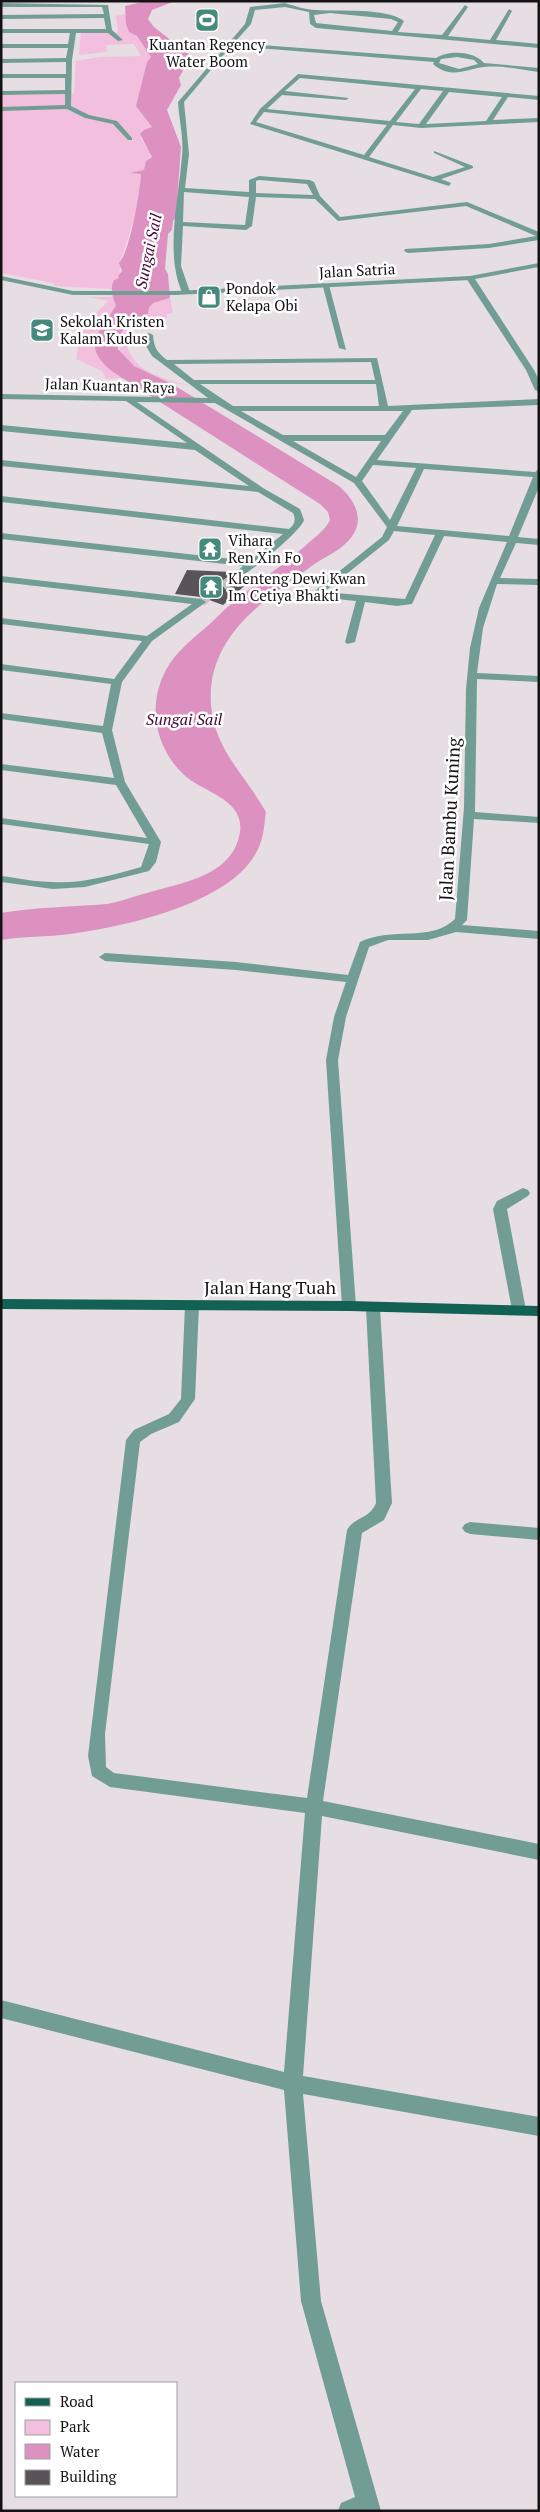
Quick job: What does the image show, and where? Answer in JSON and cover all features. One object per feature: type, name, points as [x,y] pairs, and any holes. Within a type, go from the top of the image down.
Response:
[{"type":"main road","name":"Jalan Hang Tuah","points":[[1,1304],[349,1306],[539,1311]]},
{"type":"street","points":[[1,5],[102,5],[106,6],[109,31]]},
{"type":"street","points":[[186,292],[177,266],[181,190],[186,154],[181,102],[248,24],[252,8],[285,6],[315,12],[330,11],[398,18],[401,21],[394,33]]},
{"type":"street","points":[[444,37],[465,8]]},
{"type":"street","points":[[492,42],[509,11]]},
{"type":"street","points":[[315,12],[311,14],[313,24],[316,26],[539,46]]},
{"type":"street","points":[[1,17],[108,16]]},
{"type":"street","points":[[68,107],[69,60],[73,31]]},
{"type":"street","points":[[1,32],[109,31],[120,40]]},
{"type":"street","points":[[464,56],[469,40]]},
{"type":"street","points":[[230,44],[436,60],[450,56],[464,56],[476,58],[482,65]]},
{"type":"street","points":[[1,46],[71,46]]},
{"type":"street","points":[[1,61],[69,60]]},
{"type":"street","points":[[436,60],[438,66],[453,70],[474,69],[482,65],[539,70]]},
{"type":"street","points":[[448,76],[453,70]]},
{"type":"street","points":[[1,76],[69,76]]},
{"type":"street","points":[[352,90],[298,76],[262,110],[253,125],[366,157],[449,184]]},
{"type":"street","points":[[438,89],[443,83]]},
{"type":"street","points":[[366,157],[394,123],[419,87]]},
{"type":"street","points":[[281,92],[419,87],[539,98]]},
{"type":"street","points":[[342,104],[352,90]]},
{"type":"street","points":[[421,126],[447,90]]},
{"type":"street","points":[[1,93],[67,92]]},
{"type":"street","points":[[488,123],[506,95]]},
{"type":"street","points":[[1,109],[68,107],[87,117],[115,122],[130,139]]},
{"type":"street","points":[[262,110],[335,114],[421,126],[539,120]]},
{"type":"street","points":[[434,180],[471,167],[436,152]]},
{"type":"street","points":[[180,224],[246,227],[249,224],[253,195],[252,180],[259,178],[310,182],[317,196],[338,219],[466,204],[539,236]]},
{"type":"street","points":[[181,190],[253,195],[317,196]]},
{"type":"street","points":[[408,250],[489,246],[539,236]]},
{"type":"street","name":"Jalan Satria","points":[[1,278],[47,289],[98,294],[186,292],[470,278],[539,265]]},
{"type":"street","points":[[470,278],[530,370],[538,387]]},
{"type":"street","points":[[325,285],[343,348]]},
{"type":"street","points":[[149,335],[150,346],[164,362],[192,382],[213,401],[231,409],[357,481],[392,528],[539,542]]},
{"type":"street","points":[[164,362],[372,360],[375,361],[384,408]]},
{"type":"street","points":[[192,382],[380,382]]},
{"type":"street","name":"Jalan Kuantan Raya","points":[[1,396],[213,401]]},
{"type":"street","points":[[129,400],[260,490],[297,511],[300,516],[299,524],[292,532],[239,574]]},
{"type":"street","points":[[231,409],[409,408],[539,402]]},
{"type":"street","points":[[357,481],[409,408]]},
{"type":"street","points":[[1,428],[197,447]]},
{"type":"street","points":[[280,438],[388,438]]},
{"type":"street","points":[[371,462],[538,474]]},
{"type":"street","points":[[1,464],[260,490]]},
{"type":"street","points":[[422,466],[386,538],[316,594],[403,604],[409,602],[441,532]]},
{"type":"street","name":"Jalan Bambu Kuning","points":[[455,928],[461,920],[470,815],[472,676],[478,627],[493,581],[536,491],[538,474]]},
{"type":"street","points":[[1,500],[292,532]]},
{"type":"street","points":[[1,536],[252,564]]},
{"type":"street","points":[[1,579],[200,602],[149,639],[117,682],[107,730],[120,782],[155,842],[150,862],[145,869],[85,884],[67,885],[1,879]]},
{"type":"street","points":[[493,581],[539,582]]},
{"type":"street","points":[[350,642],[361,600]]},
{"type":"street","points":[[1,621],[149,639]]},
{"type":"street","points":[[1,667],[117,682]]},
{"type":"street","points":[[472,676],[539,679]]},
{"type":"street","points":[[1,716],[107,730]]},
{"type":"street","points":[[1,767],[120,782]]},
{"type":"street","points":[[470,815],[539,820]]},
{"type":"street","points":[[1,821],[155,842]]},
{"type":"street","points":[[349,1306],[332,1060],[340,1017],[364,945],[372,939],[385,936],[430,936],[444,934],[455,928],[539,935]]},
{"type":"street","points":[[105,957],[236,966],[353,978]]},
{"type":"street","points":[[519,1310],[500,1209],[502,1204],[524,1193]]},
{"type":"street","points":[[192,1306],[188,1399],[182,1412],[174,1420],[137,1434],[133,1440],[97,1734],[96,1756],[98,1771],[110,1780],[314,1807],[539,1852]]},
{"type":"street","points":[[362,2508],[312,2302],[293,2083],[314,1807],[355,1530],[379,1516],[384,1503],[373,1308]]},
{"type":"street","points":[[470,1528],[539,1534]]},
{"type":"street","points":[[1,2009],[293,2083],[539,2126]]},
{"type":"green space","points":[[125,14],[129,32],[137,36],[151,57],[147,62],[137,106],[152,127],[140,137],[152,156],[147,159],[144,170],[133,175],[141,174],[140,200],[121,260],[119,278],[114,280],[112,289],[55,286],[53,283],[1,273],[1,95],[74,94],[76,61],[100,57],[141,56],[134,44],[106,45],[107,52],[79,55],[81,32],[118,32],[116,16]]},
{"type":"green space","points":[[89,297],[113,297],[116,305],[97,336],[95,351],[109,368],[123,378],[106,379],[102,371],[76,359],[80,339],[86,326],[95,314],[109,301]]},
{"type":"green space","points":[[170,298],[173,313],[167,314],[167,318],[146,322],[134,329],[128,341],[128,349],[132,357],[145,370],[162,378],[189,385],[172,383],[139,369],[126,359],[119,348],[119,337],[128,325],[148,314],[149,308],[153,303]]},
{"type":"water","name":"Sungai Sail","points":[[146,1],[175,1],[152,10],[148,19],[154,27],[191,56],[179,78],[181,85],[167,110],[181,147],[176,217],[173,221],[172,230],[168,234],[165,269],[168,274],[170,298],[153,303],[149,308],[148,314],[126,327],[119,336],[118,349],[134,366],[172,384],[339,486],[354,504],[358,518],[357,525],[355,532],[343,546],[278,590],[243,621],[229,639],[218,658],[212,680],[211,705],[213,721],[224,749],[266,812],[260,844],[245,868],[226,884],[202,898],[147,918],[93,931],[1,940],[1,913],[117,902],[202,876],[214,870],[234,850],[239,837],[240,824],[237,814],[231,805],[222,798],[191,781],[183,774],[173,763],[160,738],[156,711],[160,683],[166,670],[183,648],[231,604],[304,547],[322,531],[330,520],[328,512],[320,504],[113,372],[97,354],[95,347],[96,339],[116,305],[112,286],[114,280],[119,278],[118,276],[122,271],[119,263],[131,235],[139,194],[141,174],[130,173],[144,170],[146,161],[152,157],[140,134],[152,127],[136,106],[147,62],[151,57],[137,36],[129,32],[126,24],[125,6]]},
{"type":"building","name":"Klenteng Dewi Kwan Im Cetiya Bhakti","points":[[187,570],[231,572],[238,579],[251,580],[223,605],[201,597],[175,594]]},
{"type":"tunnel","points":[[201,602],[239,574]]},
{"type":"place","name":"Kuantan Regency Water Boom","points":[[207,20]]},
{"type":"place","name":"Pondok Kelapa Obi","points":[[209,297]]},
{"type":"place","name":"Sekolah Kristen Kalam Kudus","points":[[42,330]]},
{"type":"place","name":"Vihara Ren Xin Fo","points":[[210,549]]},
{"type":"place","name":"Klenteng Dewi Kwan Im Cetiya Bhakti","points":[[211,587]]}]
